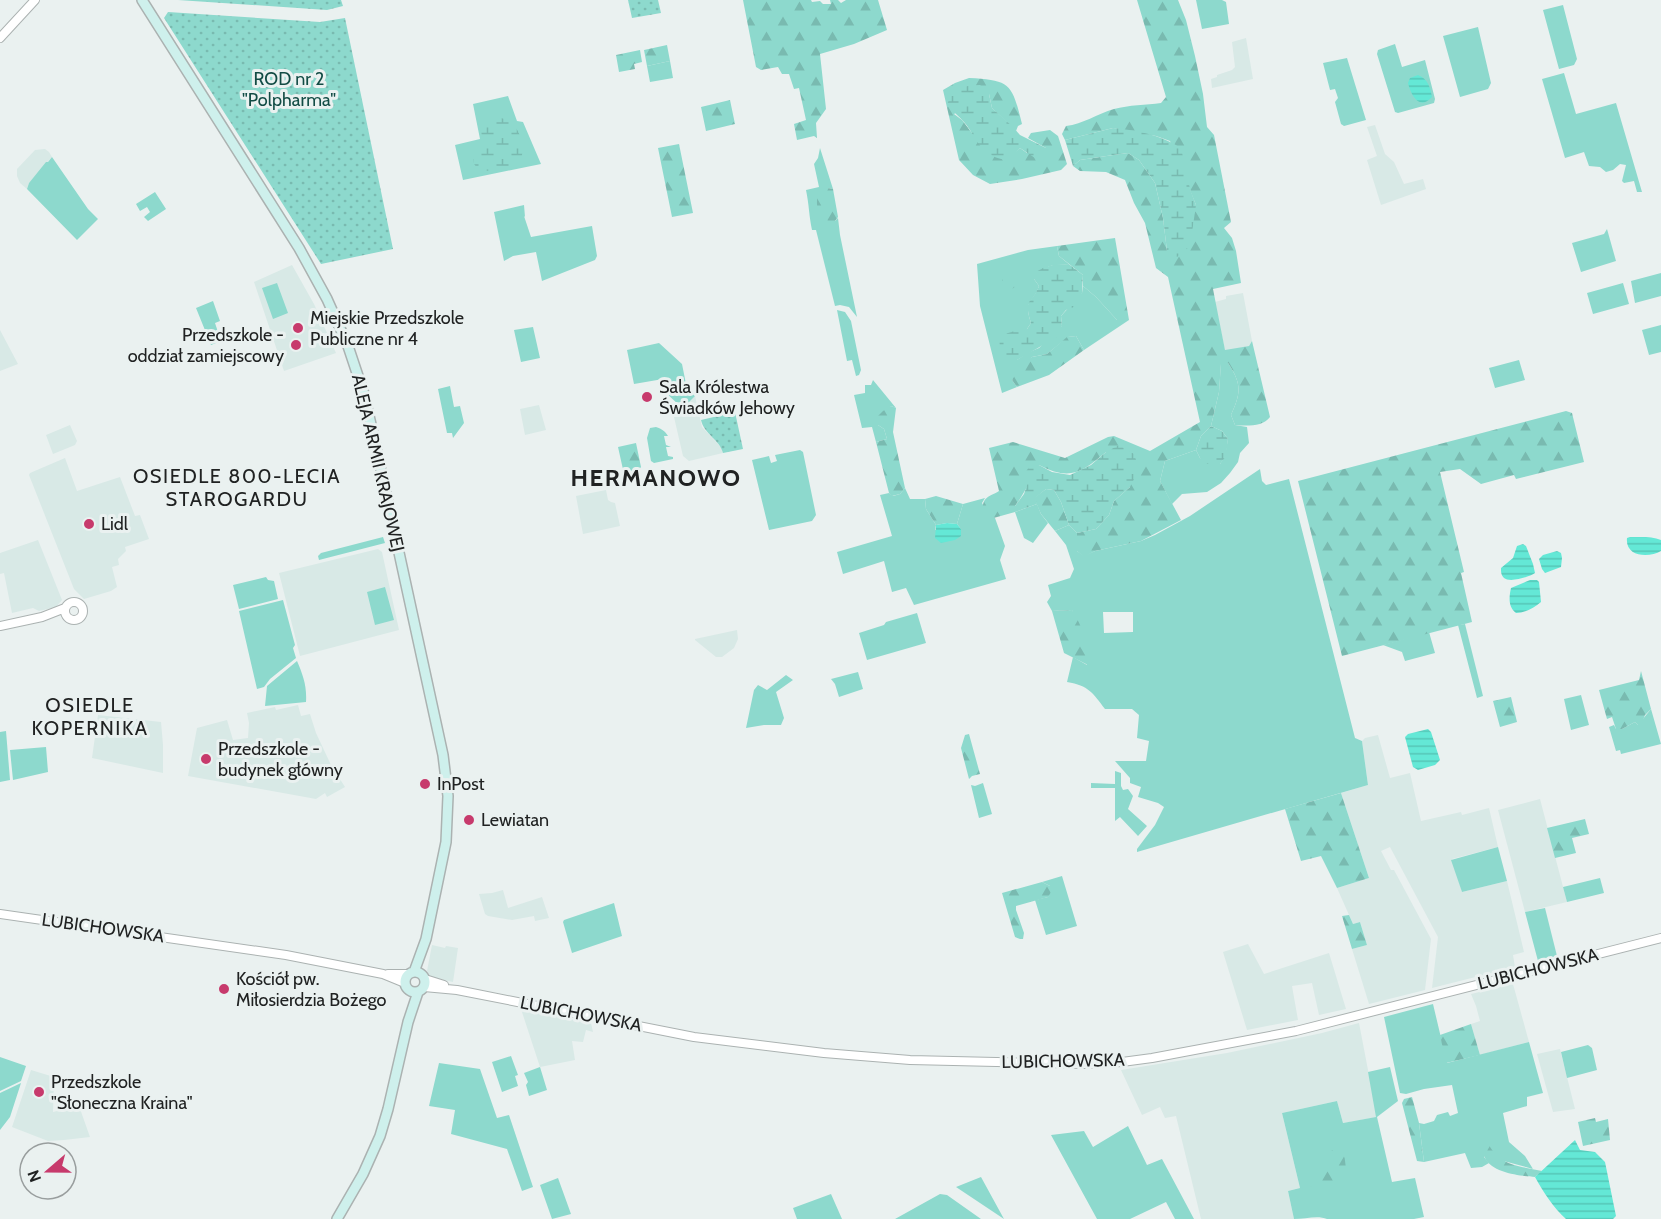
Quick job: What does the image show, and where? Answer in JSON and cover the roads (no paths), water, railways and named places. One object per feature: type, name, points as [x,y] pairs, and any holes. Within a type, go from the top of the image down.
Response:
[{"type":"main road","name":"ALEJA ARMII KRAJOWEJ","points":[[142,0],[299,248],[340,328],[364,394],[446,775],[448,814],[446,842],[388,1109],[380,1136],[363,1174],[337,1219]]},
{"type":"street","points":[[0,38],[35,0]]},
{"type":"street","points":[[0,626],[66,612]]},
{"type":"street","name":"LUBICHOWSKA","points":[[0,914],[286,954],[694,1037],[824,1053],[910,1060],[1087,1064],[1152,1058],[1296,1030],[1661,938]]},
{"type":"place","name":"Miejskie Przedszkole Publiczne nr 4","points":[[298,328]]},
{"type":"place","name":"Przedszkole - oddział zamiejscowy","points":[[296,345]]},
{"type":"place","name":"Sala Królestwa Świadków Jehowy","points":[[647,397]]},
{"type":"place","name":"Lidl","points":[[89,524]]},
{"type":"place","name":"Przedszkole - budynek główny","points":[[206,759]]},
{"type":"place","name":"InPost","points":[[425,784]]},
{"type":"place","name":"Lewiatan","points":[[469,820]]},
{"type":"place","name":"Kościół pw. Miłosierdzia Bożego","points":[[224,989]]},
{"type":"place","name":"Przedszkole \"Słoneczna Kraina\"","points":[[39,1092]]},
{"type":"district","name":"HERMANOWO","points":[[656,478]]},
{"type":"district","name":"OSIEDLE 800-LECIA STAROGARDU","points":[[237,488]]},
{"type":"district","name":"OSIEDLE KOPERNIKA","points":[[90,716]]},
{"type":"park label","name":"ROD nr 2 \"Polpharma\"","points":[[289,89]]}]
